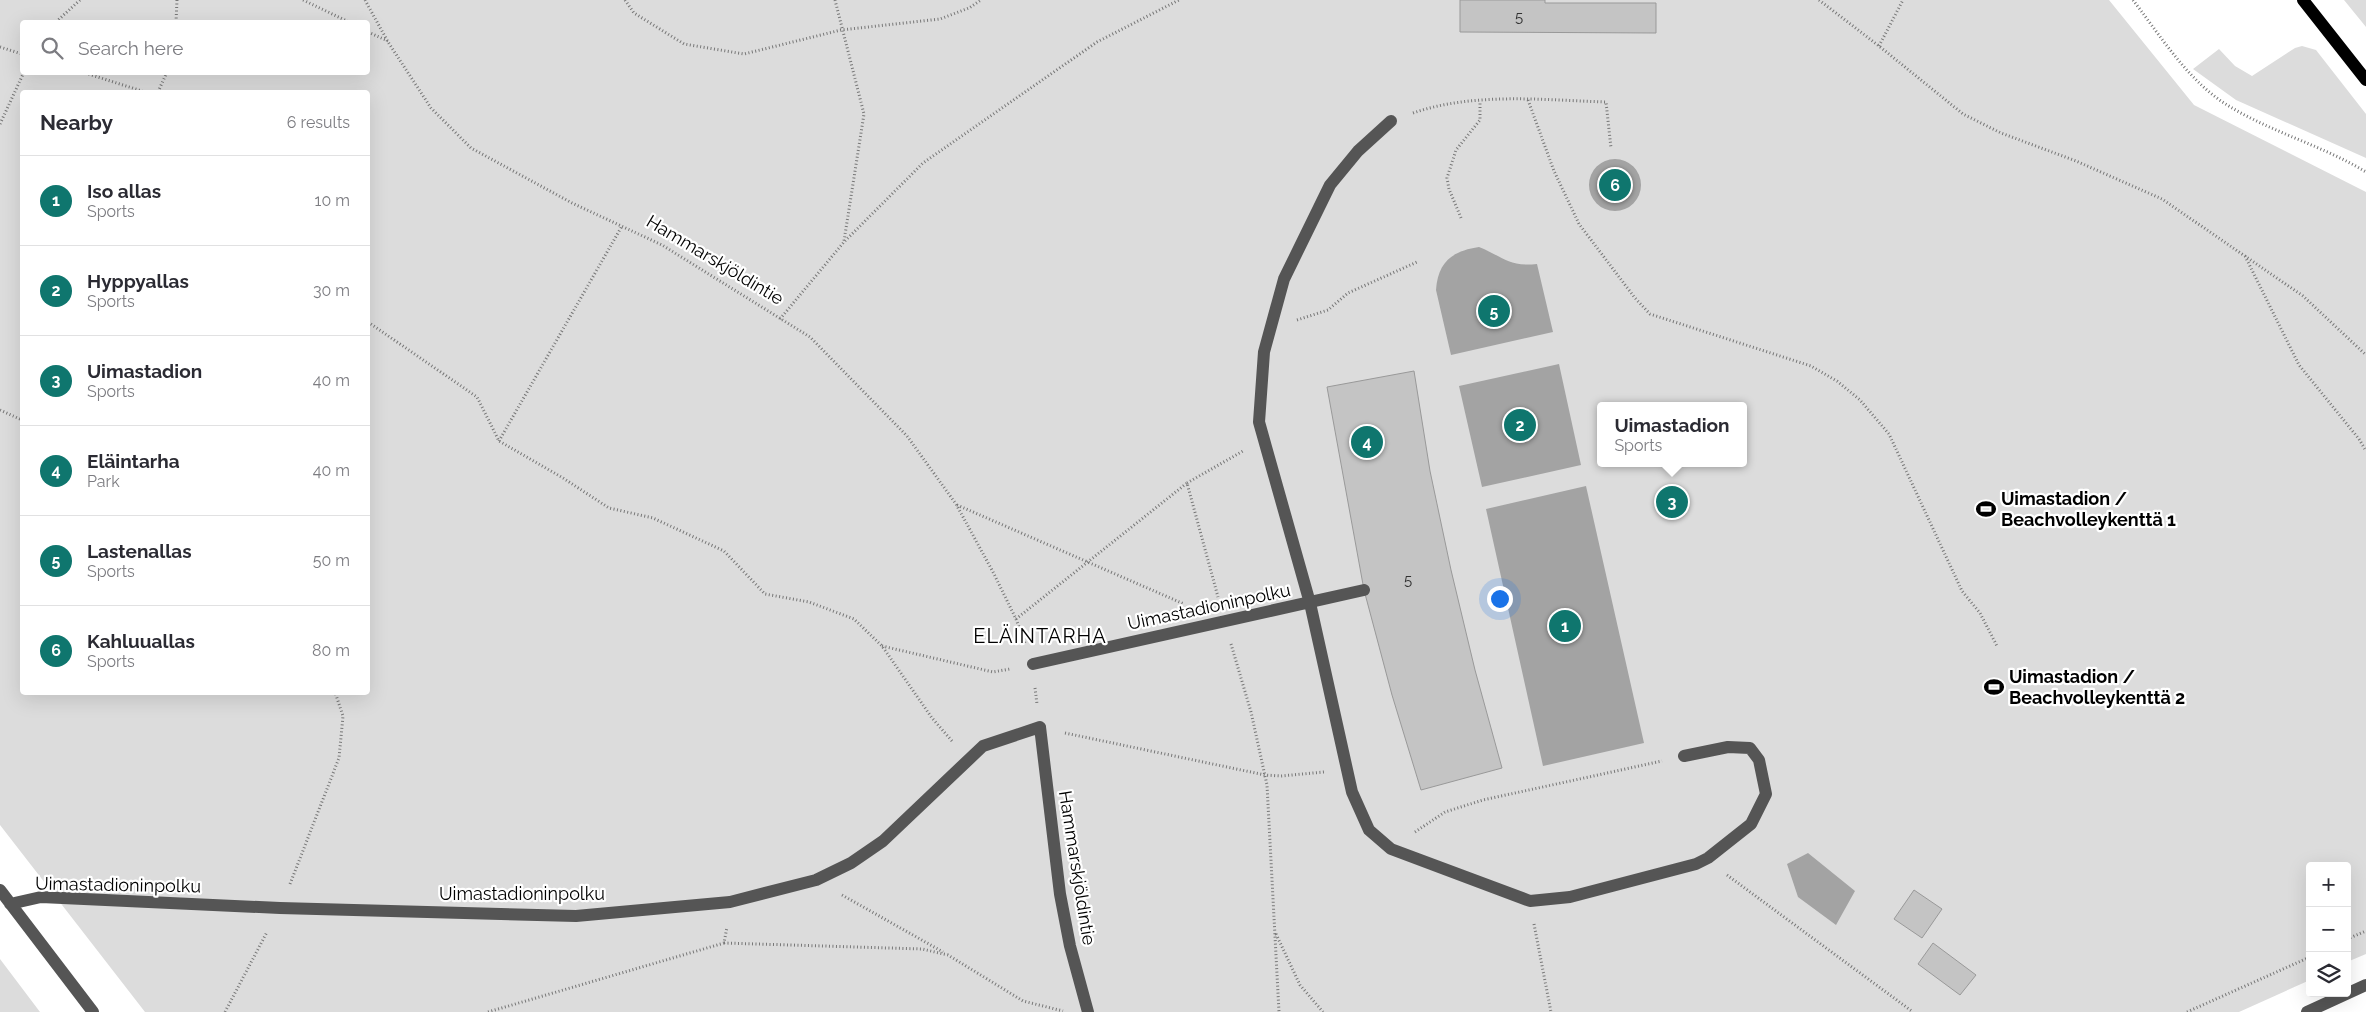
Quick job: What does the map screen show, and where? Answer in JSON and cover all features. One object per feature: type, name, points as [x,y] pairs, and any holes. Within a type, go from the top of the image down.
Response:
[{"type":"main road","points":[[2304,0],[2366,80]]},
{"type":"street","points":[[1391,121],[1358,151],[1330,185],[1284,279],[1264,352],[1259,422],[1310,603],[1352,792],[1369,830],[1390,850],[1530,901],[1570,897],[1696,864],[1708,858],[1751,824],[1766,794],[1759,760],[1750,748],[1735,748],[1684,756]]},
{"type":"street","name":"Uimastadioninpolku","points":[[1032,664],[1364,590]]},
{"type":"street","name":"Uimastadioninpolku","points":[[10,904],[41,897],[280,908],[576,916],[730,902],[816,880],[851,863],[883,841],[983,746],[1040,727]]},
{"type":"street","name":"Hammarskjöldintie","points":[[1040,727],[1060,894],[1070,946],[1088,1012]]},
{"type":"street","points":[[0,890],[93,1012]]},
{"type":"street","points":[[2307,1012],[2366,985]]},
{"type":"path","points":[[58,20],[80,0]]},
{"type":"path","points":[[176,20],[177,0]]},
{"type":"path","points":[[303,0],[345,20]]},
{"type":"path","name":"Hammarskjöldintie","points":[[365,0],[388,42],[431,108],[471,148],[572,203],[662,245],[810,337],[907,436],[956,504],[993,572]]},
{"type":"path","points":[[625,0],[634,13],[684,44],[744,54],[841,30],[940,19],[970,8],[981,0]]},
{"type":"path","points":[[834,0],[864,114],[844,242]]},
{"type":"path","points":[[780,319],[844,242],[923,163],[1097,42],[1179,0]]},
{"type":"path","points":[[1819,0],[1880,46],[1963,114],[2001,133],[2076,161],[2162,199],[2303,296],[2366,355]]},
{"type":"path","points":[[1880,46],[1903,0]]},
{"type":"path","points":[[2133,0],[2202,86],[2221,101],[2252,119],[2366,172]]},
{"type":"path","points":[[370,33],[388,42]]},
{"type":"path","points":[[0,47],[20,53]]},
{"type":"path","points":[[0,124],[23,75]]},
{"type":"path","points":[[91,75],[139,90]]},
{"type":"path","points":[[159,90],[166,75]]},
{"type":"path","points":[[1528,100],[1554,171],[1579,224],[1650,314],[1811,366],[1837,381],[1860,400],[1889,434],[1962,591],[1980,613],[1997,646]]},
{"type":"path","points":[[1461,218],[1449,189],[1448,178],[1456,150],[1480,120],[1480,101]]},
{"type":"path","points":[[1391,121],[1430,107],[1480,101],[1606,102],[1611,148]]},
{"type":"path","points":[[499,441],[622,226]]},
{"type":"path","points":[[2244,255],[2298,365],[2359,439],[2366,451]]},
{"type":"path","points":[[1269,330],[1328,310],[1348,293],[1417,262]]},
{"type":"path","points":[[370,323],[477,397],[499,441],[563,478],[609,508],[653,518],[724,551],[765,594],[809,602],[854,619],[882,646],[932,718],[970,760]]},
{"type":"path","points":[[0,410],[20,419]]},
{"type":"path","points":[[1016,619],[1187,483],[1213,466],[1264,440]]},
{"type":"path","points":[[1187,483],[1224,621],[1251,712],[1268,785],[1278,1012]]},
{"type":"path","points":[[956,504],[1224,621]]},
{"type":"path","points":[[882,646],[993,672],[1032,664]]},
{"type":"path","points":[[225,1012],[280,908],[339,758],[343,716],[336,695]]},
{"type":"path","points":[[1040,727],[1265,775],[1281,776],[1347,770]]},
{"type":"path","points":[[1390,850],[1445,812],[1509,794],[1684,756]]},
{"type":"path","points":[[1708,858],[1723,872],[1914,1012]]},
{"type":"path","points":[[816,880],[948,955],[1023,1001],[1065,1012]]},
{"type":"path","points":[[1530,901],[1550,1012]]},
{"type":"path","points":[[724,943],[730,902]]},
{"type":"path","points":[[2351,938],[2366,931]]},
{"type":"path","points":[[1275,932],[1300,985],[1323,1012]]},
{"type":"path","points":[[488,1012],[724,943],[922,949],[948,955]]},
{"type":"path","points":[[2187,1012],[2306,958]]},
{"type":"shaded area","name":"ELÄINTARHA","points":[[0,0],[2109,0],[2194,105],[2366,192],[2366,954],[2351,960],[2351,862],[2306,862],[2306,982],[2239,1012],[145,1012],[0,825]]},
{"type":"shaded area","points":[[2344,0],[2366,0],[2366,27]]},
{"type":"shaded area","points":[[2302,46],[2316,50],[2366,114],[2366,158],[2236,100],[2193,69],[2219,49],[2235,66],[2252,76],[2295,48]]},
{"type":"shaded area","points":[[1610,159],[1620,159],[1629,163],[1637,171],[1641,185],[1637,199],[1629,207],[1620,211],[1610,211],[1601,207],[1593,199],[1589,190],[1589,180],[1593,171],[1601,163]]},
{"type":"shaded area","points":[[1479,247],[1512,263],[1537,264],[1553,332],[1451,355],[1436,290],[1437,280],[1443,265],[1454,255],[1461,251]]},
{"type":"shaded area","points":[[1559,364],[1581,465],[1482,487],[1459,386]]},
{"type":"shaded area","points":[[1586,486],[1644,743],[1543,766],[1486,509]]},
{"type":"shaded area","points":[[1808,853],[1855,891],[1836,925],[1798,897],[1787,864]]},
{"type":"shaded area","points":[[0,959],[40,1012],[0,1012]]},
{"type":"building","points":[[1460,0],[1545,0],[1545,3],[1656,3],[1656,33],[1460,32]]},
{"type":"building","points":[[1414,371],[1430,471],[1451,570],[1475,670],[1502,768],[1421,790],[1392,695],[1364,590],[1327,387]]},
{"type":"building","points":[[1914,890],[1942,909],[1922,938],[1894,919]]},
{"type":"building","points":[[1933,943],[1976,975],[1960,995],[1918,964]]},
{"type":"place","name":"Kahluuallas","points":[[1615,185]]},
{"type":"place","name":"Lastenallas","points":[[1494,311]]},
{"type":"place","name":"Hyppyallas","points":[[1520,425]]},
{"type":"place","name":"Eläintarha","points":[[1367,442]]},
{"type":"place","name":"Uimastadion","points":[[1672,502]]},
{"type":"place","name":"Uimastadion / Beachvolleykenttä 1","points":[[1986,509]]},
{"type":"place","name":"Iso allas","points":[[1565,626]]},
{"type":"place","name":"Uimastadion / Beachvolleykenttä 2","points":[[1994,687]]},
{"type":"district","name":"ELÄINTARHA","points":[[1040,636]]}]
